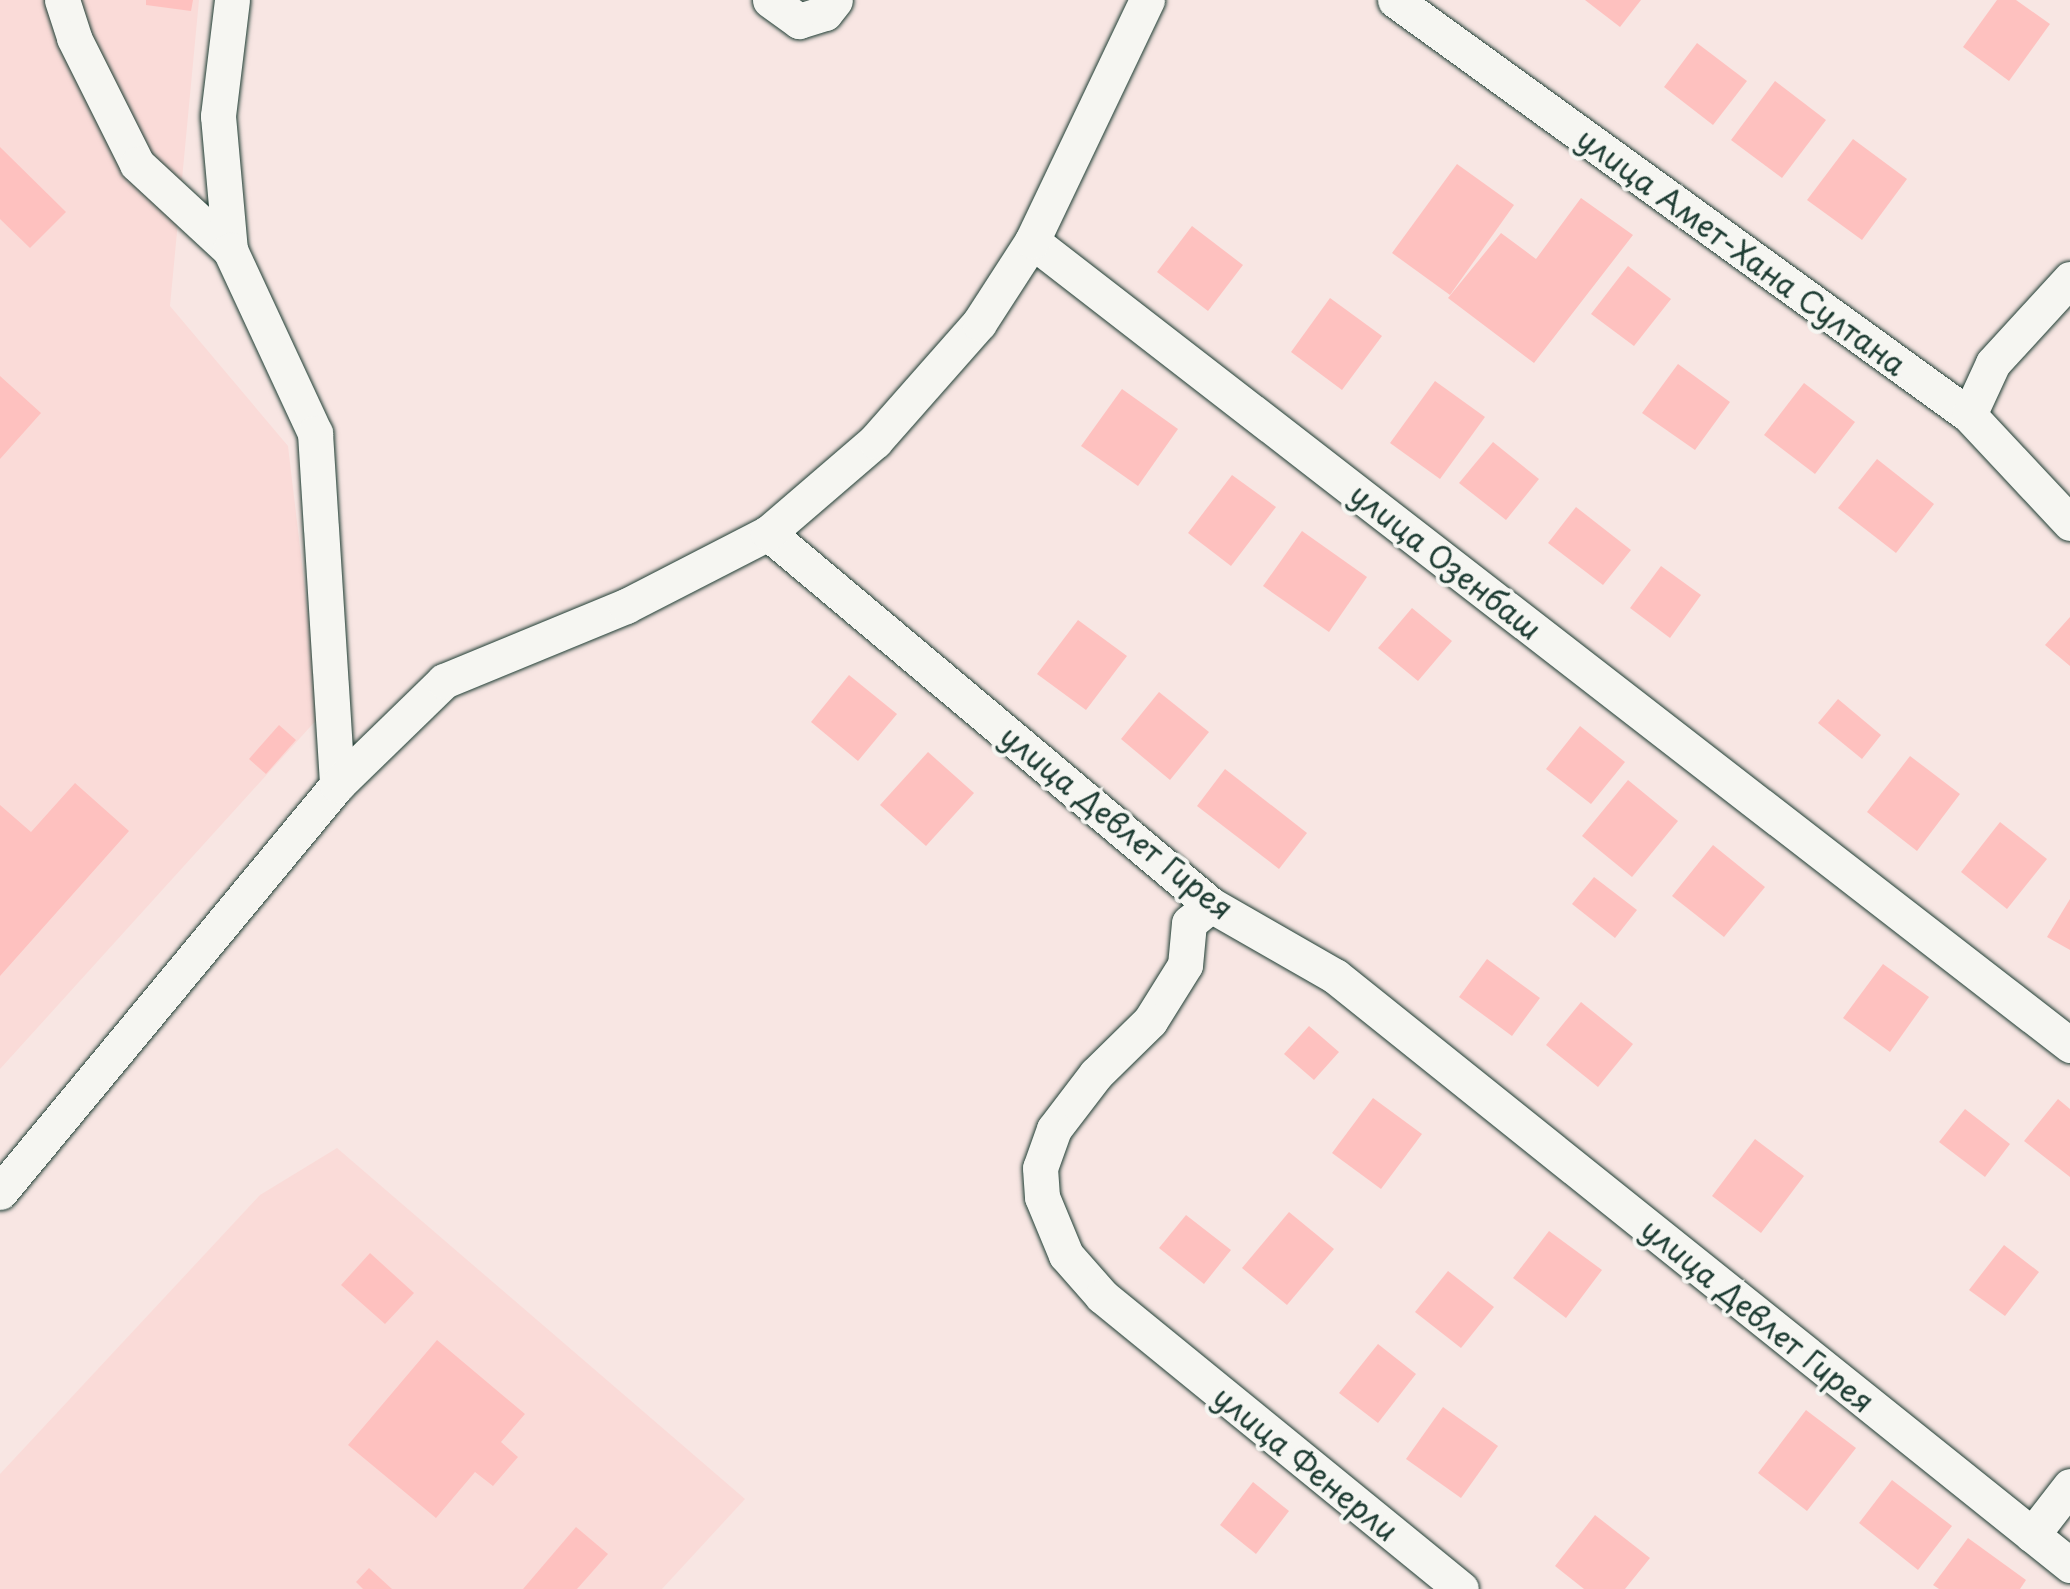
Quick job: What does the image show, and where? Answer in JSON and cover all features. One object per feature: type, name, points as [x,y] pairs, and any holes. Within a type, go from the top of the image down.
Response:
[{"type":"street","points":[[62,0],[74,38],[137,164],[230,250]]},
{"type":"street","points":[[232,0],[218,116],[230,250],[315,433],[336,785]]},
{"type":"street","points":[[770,0],[799,22],[826,12],[835,0]]},
{"type":"street","points":[[0,1192],[336,785],[444,681],[626,606],[768,533],[875,441],[978,323],[1032,241],[1147,0]]},
{"type":"street","name":"улица Амет-Хана Султана","points":[[1394,0],[1969,415],[2070,523]]},
{"type":"street","name":"улица Озенбаш","points":[[1032,241],[2070,1045]]},
{"type":"street","points":[[1969,415],[1993,363],[2070,280]]},
{"type":"street","name":"улица Девлет Гирея","points":[[768,533],[1211,905],[1335,976],[2070,1565]]},
{"type":"street","name":"улица Фенерли","points":[[1211,905],[1189,923],[1185,966],[1150,1021],[1096,1074],[1054,1129],[1040,1168],[1042,1198],[1066,1256],[1102,1296],[1462,1589]]},
{"type":"street","points":[[2032,1535],[2070,1486]]},
{"type":"shaded area","points":[[0,0],[199,0],[170,306],[288,446],[320,716],[0,1069]]},
{"type":"shaded area","points":[[337,1148],[745,1499],[662,1589],[0,1589],[0,1474],[260,1195]]},
{"type":"building","points":[[146,0],[193,0],[191,11],[146,5]]},
{"type":"building","points":[[1585,0],[1641,0],[1620,27]]},
{"type":"building","points":[[1997,0],[2016,0],[2050,24],[2009,81],[1963,47]]},
{"type":"building","points":[[1697,43],[1747,81],[1713,125],[1664,87]]},
{"type":"building","points":[[1775,81],[1826,120],[1782,178],[1731,140]]},
{"type":"building","points":[[1853,139],[1907,179],[1862,240],[1807,200]]},
{"type":"building","points":[[0,147],[66,212],[30,248],[0,219]]},
{"type":"building","points":[[1457,164],[1514,205],[1450,295],[1392,253]]},
{"type":"building","points":[[1581,198],[1633,235],[1534,363],[1448,298],[1501,233],[1536,259]]},
{"type":"building","points":[[1192,226],[1243,265],[1208,311],[1157,272]]},
{"type":"building","points":[[1628,266],[1671,299],[1634,346],[1591,314]]},
{"type":"building","points":[[1330,298],[1382,336],[1342,390],[1291,352]]},
{"type":"building","points":[[1678,364],[1730,402],[1695,450],[1642,413]]},
{"type":"building","points":[[0,376],[41,413],[0,459]]},
{"type":"building","points":[[1435,381],[1485,417],[1440,479],[1390,443]]},
{"type":"building","points":[[1804,383],[1855,422],[1815,474],[1764,435]]},
{"type":"building","points":[[1122,389],[1178,429],[1138,486],[1081,446]]},
{"type":"building","points":[[1493,442],[1539,479],[1506,520],[1459,483]]},
{"type":"building","points":[[1877,459],[1934,504],[1896,553],[1838,508]]},
{"type":"building","points":[[1232,475],[1276,507],[1231,566],[1188,533]]},
{"type":"building","points":[[1576,507],[1631,550],[1603,585],[1548,543]]},
{"type":"building","points":[[1302,531],[1367,577],[1329,632],[1263,586]]},
{"type":"building","points":[[1661,566],[1701,595],[1670,638],[1630,608]]},
{"type":"building","points":[[1412,608],[1452,641],[1418,681],[1378,648]]},
{"type":"building","points":[[2070,617],[2070,666],[2045,645]]},
{"type":"building","points":[[1078,620],[1127,656],[1086,710],[1037,674]]},
{"type":"building","points":[[849,675],[897,714],[858,761],[811,722]]},
{"type":"building","points":[[1159,692],[1209,732],[1170,780],[1121,739]]},
{"type":"building","points":[[1838,699],[1881,735],[1862,759],[1818,723]]},
{"type":"building","points":[[279,725],[296,740],[266,774],[249,759]]},
{"type":"building","points":[[1580,726],[1625,762],[1591,804],[1546,769]]},
{"type":"building","points":[[928,752],[974,793],[926,846],[880,805]]},
{"type":"building","points":[[1910,756],[1960,794],[1917,851],[1867,812]]},
{"type":"building","points":[[1225,769],[1307,833],[1279,869],[1197,806]]},
{"type":"building","points":[[1628,780],[1678,821],[1632,877],[1582,836]]},
{"type":"building","points":[[75,783],[129,831],[0,976],[0,805],[31,832]]},
{"type":"building","points":[[2000,822],[2047,859],[2007,909],[1961,872]]},
{"type":"building","points":[[1713,845],[1765,887],[1724,937],[1672,896]]},
{"type":"building","points":[[1594,877],[1637,910],[1615,938],[1572,904]]},
{"type":"building","points":[[2070,899],[2070,950],[2047,937]]},
{"type":"building","points":[[1487,959],[1540,998],[1512,1036],[1459,997]]},
{"type":"building","points":[[1883,964],[1929,997],[1890,1052],[1843,1018]]},
{"type":"building","points":[[1581,1002],[1633,1044],[1598,1087],[1546,1045]]},
{"type":"building","points":[[1309,1026],[1339,1052],[1314,1080],[1284,1054]]},
{"type":"building","points":[[1373,1098],[1422,1134],[1381,1189],[1332,1153]]},
{"type":"building","points":[[2058,1099],[2070,1109],[2070,1177],[2024,1141]]},
{"type":"building","points":[[1965,1109],[2010,1144],[1985,1177],[1939,1142]]},
{"type":"building","points":[[1755,1139],[1804,1176],[1761,1233],[1712,1196]]},
{"type":"building","points":[[1289,1212],[1334,1249],[1287,1305],[1242,1268]]},
{"type":"building","points":[[1186,1215],[1231,1250],[1204,1284],[1159,1248]]},
{"type":"building","points":[[1549,1231],[1602,1270],[1566,1318],[1513,1278]]},
{"type":"building","points":[[2004,1245],[2039,1272],[2005,1316],[1969,1290]]},
{"type":"building","points":[[370,1253],[414,1293],[385,1324],[341,1285]]},
{"type":"building","points":[[1448,1271],[1494,1307],[1461,1348],[1415,1312]]},
{"type":"building","points":[[437,1340],[525,1414],[501,1442],[518,1457],[493,1486],[475,1472],[436,1518],[348,1445]]},
{"type":"building","points":[[1378,1344],[1416,1374],[1378,1423],[1339,1393]]},
{"type":"building","points":[[1443,1407],[1498,1446],[1461,1498],[1406,1459]]},
{"type":"building","points":[[1806,1410],[1856,1448],[1807,1511],[1758,1473]]},
{"type":"building","points":[[1892,1480],[1952,1526],[1918,1570],[1859,1523]]},
{"type":"building","points":[[1253,1482],[1289,1511],[1256,1554],[1220,1525]]},
{"type":"building","points":[[1595,1515],[1650,1558],[1625,1589],[1584,1589],[1555,1566]]},
{"type":"building","points":[[576,1527],[608,1554],[577,1589],[523,1589]]},
{"type":"building","points":[[1968,1538],[2026,1580],[2020,1589],[1939,1589],[1933,1585]]},
{"type":"building","points":[[369,1568],[392,1589],[363,1589],[356,1582]]}]
